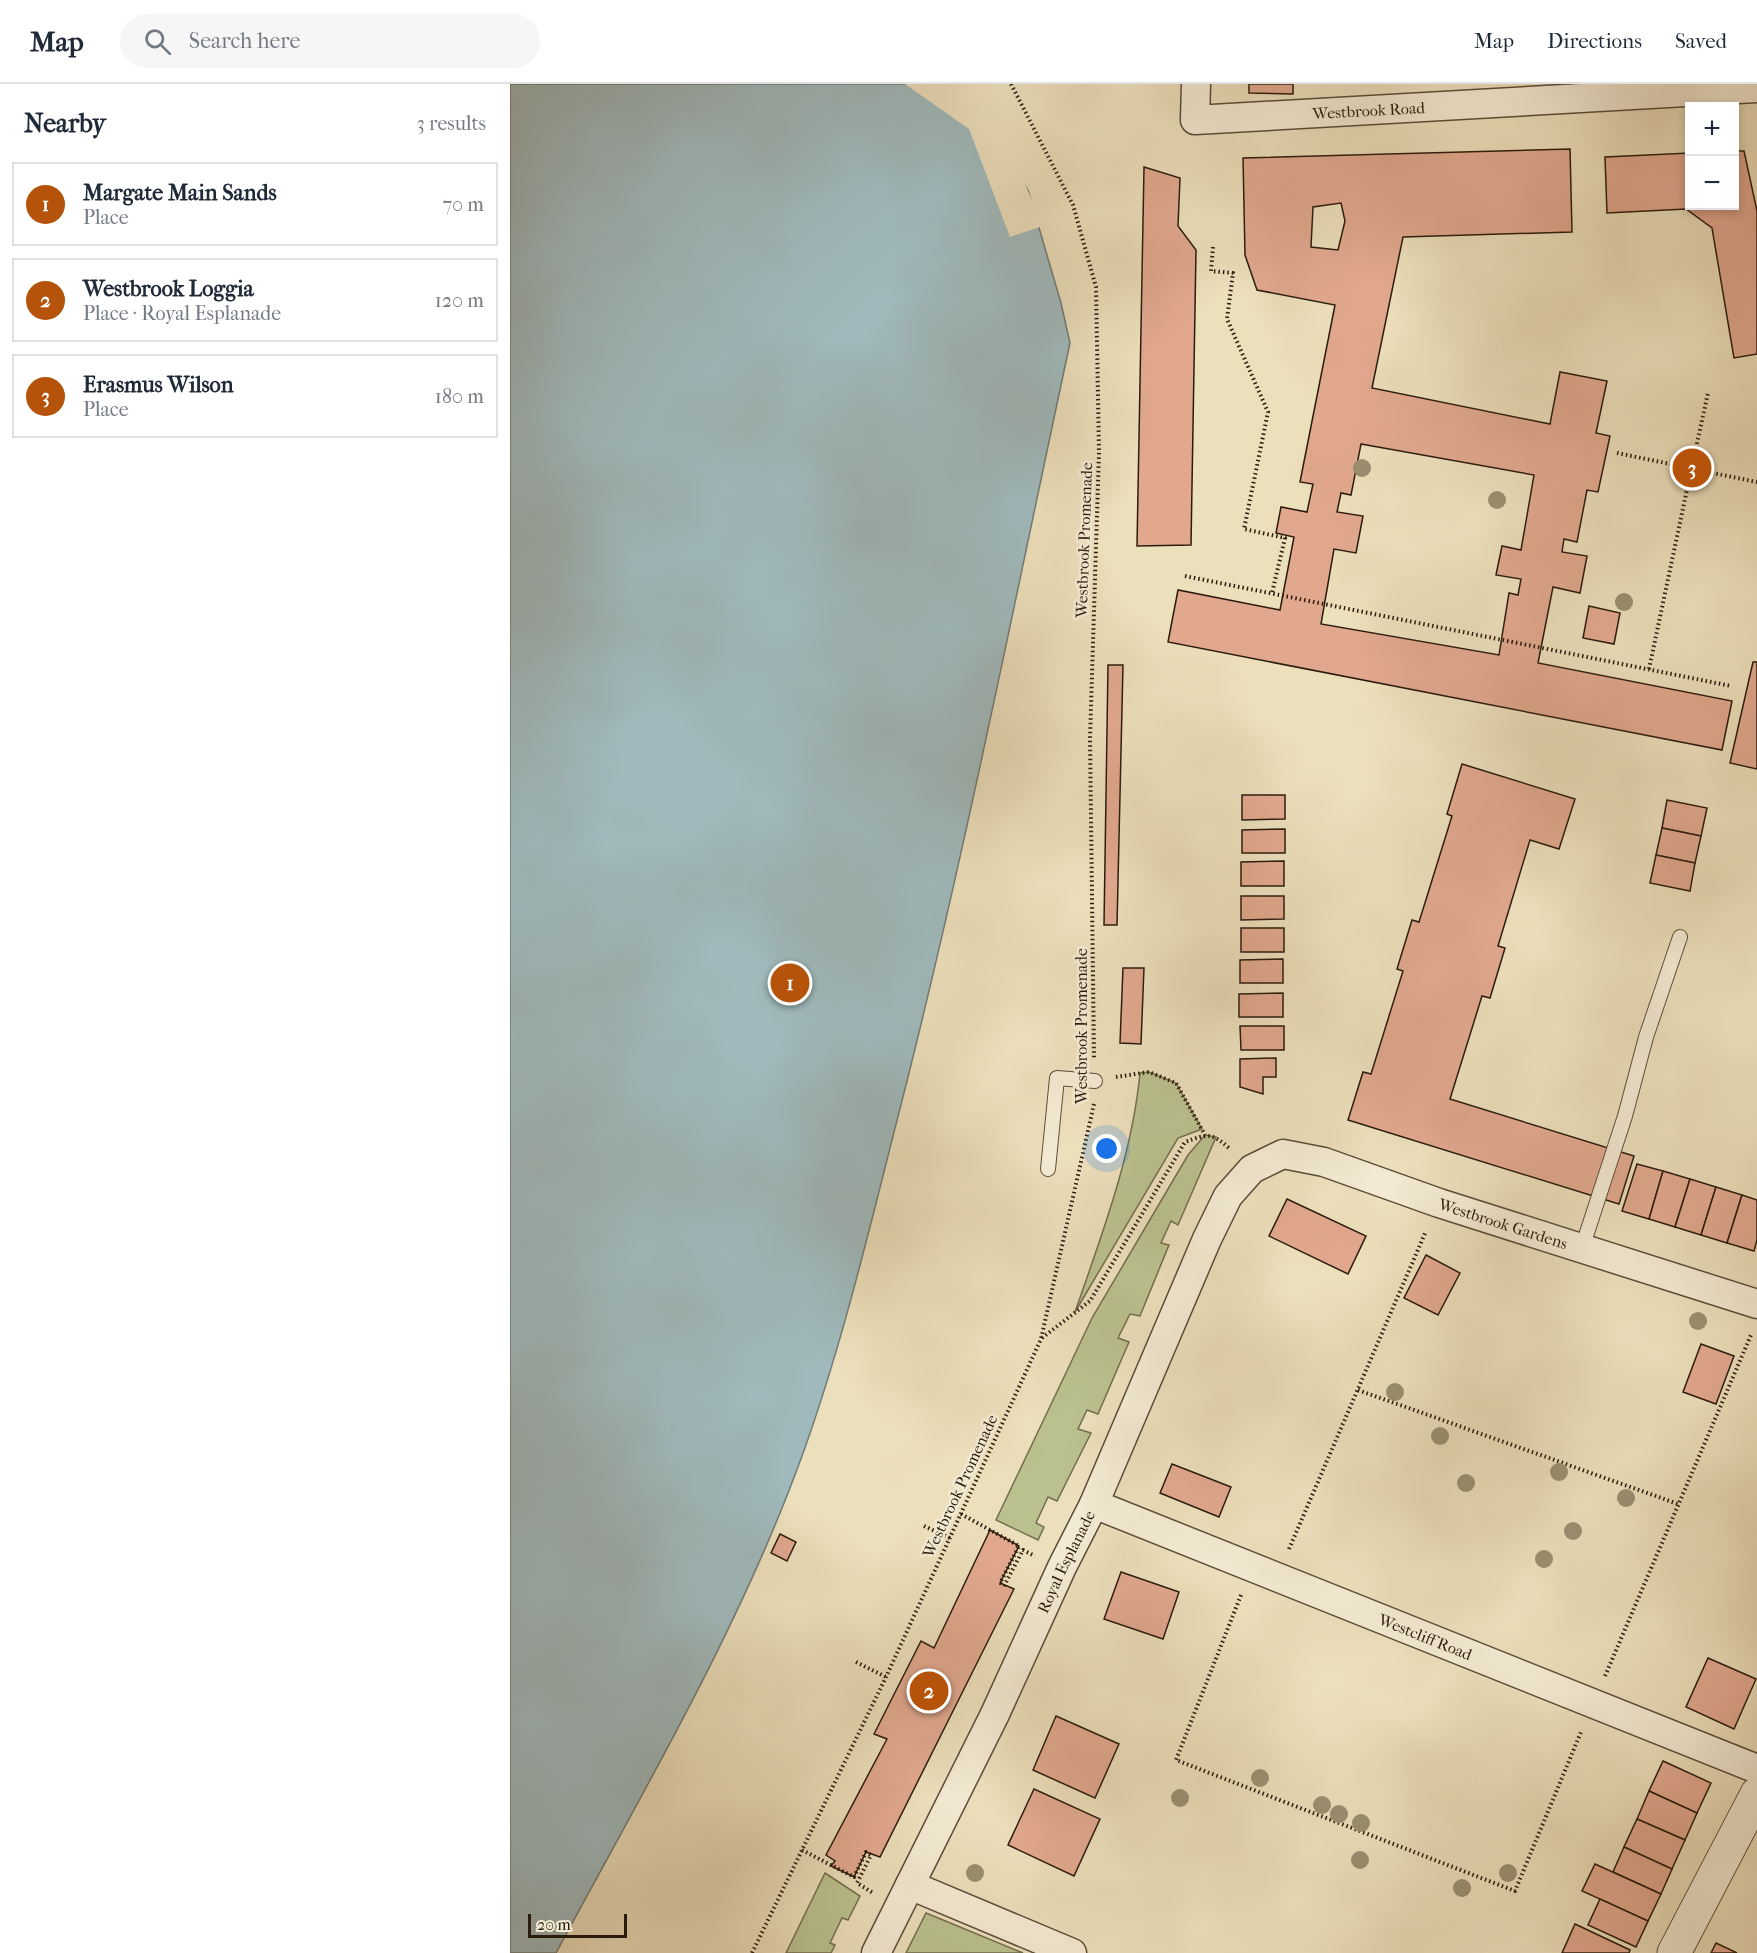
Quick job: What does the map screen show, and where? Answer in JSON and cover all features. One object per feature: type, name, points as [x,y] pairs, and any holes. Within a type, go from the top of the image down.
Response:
[{"type":"street","name":"Westbrook Road","points":[[1196,84],[1195,120],[1757,88]]},
{"type":"street","name":"Westbrook Gardens","points":[[1252,1169],[1283,1154],[1324,1162],[1439,1203],[1757,1304]]},
{"type":"street","name":"Royal Esplanade","points":[[876,1953],[995,1714],[1062,1567],[1094,1504],[1207,1239],[1228,1196],[1252,1169]]},
{"type":"street","name":"Westcliff Road","points":[[1094,1504],[1757,1769]]},
{"type":"street","points":[[1674,1953],[1757,1794]]},
{"type":"street","points":[[910,1885],[1072,1953]]},
{"type":"lane","points":[[1582,1248],[1625,1116],[1646,1037],[1680,937]]},
{"type":"lane","points":[[1048,1169],[1057,1077],[1095,1081]]},
{"type":"path","name":"Westbrook Promenade","points":[[752,1953],[886,1677],[1041,1339],[1094,1105],[1090,738],[1099,452],[1096,287],[1073,205],[1011,84]]},
{"type":"path","points":[[1213,247],[1211,271],[1233,273],[1227,319],[1268,412],[1244,529],[1285,538],[1272,593]]},
{"type":"path","points":[[1694,457],[1708,393]]},
{"type":"path","points":[[1617,453],[1680,466]]},
{"type":"path","points":[[1694,457],[1701,462],[1703,471],[1695,480],[1689,480],[1682,475],[1680,466],[1683,460],[1694,457]]},
{"type":"path","points":[[1703,471],[1757,482]]},
{"type":"path","points":[[1649,669],[1689,480]]},
{"type":"path","points":[[1185,576],[1731,686]]},
{"type":"path","points":[[1095,1081],[1149,1072],[1176,1083],[1205,1135]]},
{"type":"path","points":[[1041,1339],[1090,1301],[1185,1142],[1205,1135],[1216,1137],[1252,1169]]},
{"type":"path","points":[[1439,1203],[1358,1390],[1265,1572],[1176,1760],[1515,1891],[1752,1332]]},
{"type":"path","points":[[1358,1390],[1678,1504]]},
{"type":"path","points":[[961,1514],[1019,1546],[1000,1584],[1004,1586],[1023,1550]]},
{"type":"path","points":[[924,1526],[950,1538]]},
{"type":"path","points":[[856,1662],[886,1677]]},
{"type":"path","points":[[802,1850],[854,1877],[866,1852],[872,1855],[857,1883]]},
{"type":"green space","points":[[1149,1072],[1176,1083],[1202,1129],[1178,1138],[1075,1312],[1123,1165],[1140,1073]]},
{"type":"green space","points":[[1205,1135],[1216,1137],[1178,1225],[1171,1221],[1161,1243],[1169,1245],[1140,1316],[1130,1314],[1118,1338],[1129,1342],[1098,1414],[1087,1410],[1078,1429],[1091,1433],[1057,1501],[1048,1497],[1036,1523],[1044,1527],[1038,1540],[996,1520],[1092,1318],[1188,1155]]},
{"type":"green space","points":[[825,1873],[860,1896],[848,1920],[842,1918],[830,1943],[835,1945],[831,1953],[786,1953]]},
{"type":"green space","points":[[926,1913],[1023,1953],[906,1953]]},
{"type":"water","points":[[510,84],[956,84],[1028,190],[1061,303],[1070,343],[986,741],[918,1038],[852,1297],[816,1416],[777,1521],[719,1647],[556,1953],[510,1953]]},
{"type":"pier","points":[[905,84],[960,84],[972,95],[1004,135],[1043,226],[1010,237],[969,129]]},
{"type":"building","points":[[1249,84],[1293,84],[1293,94],[1249,93]]},
{"type":"building","points":[[1570,149],[1572,232],[1403,237],[1372,388],[1550,424],[1560,372],[1607,381],[1596,433],[1610,436],[1598,492],[1587,490],[1577,542],[1564,539],[1562,552],[1587,556],[1580,593],[1553,587],[1538,663],[1732,701],[1722,750],[1168,642],[1178,590],[1280,610],[1294,537],[1276,533],[1281,507],[1307,512],[1313,484],[1300,482],[1335,305],[1257,290],[1245,255],[1243,158]],"holes":[[[1341,203],[1345,221],[1338,250],[1311,247],[1313,207]],[[1361,444],[1534,475],[1521,550],[1502,546],[1496,575],[1521,579],[1518,595],[1509,593],[1499,655],[1321,624],[1334,549],[1356,553],[1363,516],[1337,512],[1341,493],[1351,495]]]},
{"type":"building","points":[[1739,151],[1744,151],[1757,211],[1757,354],[1734,358],[1712,228],[1687,210],[1739,210]]},
{"type":"building","points":[[1685,153],[1685,209],[1607,213],[1605,157]]},
{"type":"building","points":[[1144,167],[1180,178],[1178,226],[1196,250],[1191,545],[1137,546]]},
{"type":"building","points":[[1589,606],[1620,613],[1614,644],[1583,638]]},
{"type":"building","points":[[1753,662],[1757,662],[1757,769],[1730,763]]},
{"type":"building","points":[[1108,665],[1123,665],[1117,925],[1104,925]]},
{"type":"building","points":[[1462,764],[1575,799],[1559,849],[1530,840],[1498,946],[1505,948],[1490,998],[1482,996],[1450,1099],[1634,1156],[1619,1204],[1348,1120],[1363,1072],[1371,1074],[1403,971],[1397,969],[1412,920],[1419,922],[1452,816],[1447,814]]},
{"type":"building","points":[[1242,795],[1285,795],[1285,819],[1242,820]]},
{"type":"building","points":[[1667,800],[1707,808],[1701,836],[1662,828]]},
{"type":"building","points":[[1662,828],[1701,836],[1695,863],[1656,855]]},
{"type":"building","points":[[1285,829],[1285,853],[1242,853],[1242,830]]},
{"type":"building","points":[[1656,855],[1695,863],[1690,891],[1650,883]]},
{"type":"building","points":[[1284,861],[1284,886],[1241,886],[1241,862]]},
{"type":"building","points":[[1241,896],[1284,896],[1284,919],[1241,920]]},
{"type":"building","points":[[1241,928],[1284,928],[1284,952],[1241,952]]},
{"type":"building","points":[[1283,959],[1283,983],[1240,983],[1240,960]]},
{"type":"building","points":[[1123,968],[1144,968],[1141,1044],[1120,1043]]},
{"type":"building","points":[[1283,993],[1283,1017],[1239,1017],[1239,994]]},
{"type":"building","points":[[1240,1026],[1284,1026],[1284,1050],[1241,1050]]},
{"type":"building","points":[[1276,1058],[1276,1077],[1263,1077],[1263,1094],[1240,1087],[1240,1059]]},
{"type":"building","points":[[1637,1164],[1663,1171],[1649,1219],[1622,1211]]},
{"type":"building","points":[[1663,1171],[1690,1179],[1675,1227],[1649,1219]]},
{"type":"building","points":[[1690,1179],[1716,1187],[1701,1235],[1675,1227]]},
{"type":"building","points":[[1716,1187],[1742,1195],[1727,1243],[1701,1235]]},
{"type":"building","points":[[1742,1195],[1757,1200],[1757,1240],[1754,1251],[1727,1243]]},
{"type":"building","points":[[1287,1199],[1366,1236],[1348,1274],[1269,1236]]},
{"type":"building","points":[[1426,1255],[1460,1273],[1438,1315],[1404,1298]]},
{"type":"building","points":[[1701,1344],[1734,1356],[1716,1404],[1683,1392]]},
{"type":"building","points":[[1172,1464],[1231,1487],[1219,1517],[1160,1493]]},
{"type":"building","points":[[990,1530],[1019,1546],[1000,1583],[1014,1589],[880,1857],[866,1852],[854,1877],[831,1866],[835,1861],[826,1855],[887,1739],[874,1734],[921,1641],[934,1648]]},
{"type":"building","points":[[780,1534],[796,1542],[787,1561],[771,1553]]},
{"type":"building","points":[[1121,1572],[1179,1592],[1163,1639],[1104,1619]]},
{"type":"building","points":[[1708,1658],[1756,1679],[1734,1729],[1686,1707]]},
{"type":"building","points":[[1056,1716],[1119,1744],[1095,1798],[1033,1770]]},
{"type":"building","points":[[1663,1761],[1711,1783],[1697,1813],[1649,1791]]},
{"type":"building","points":[[1034,1789],[1100,1819],[1074,1876],[1008,1845]]},
{"type":"building","points":[[1649,1791],[1697,1813],[1685,1840],[1637,1819]]},
{"type":"building","points":[[1637,1819],[1685,1840],[1672,1869],[1624,1847]]},
{"type":"building","points":[[1624,1847],[1672,1869],[1661,1894],[1613,1872]]},
{"type":"building","points":[[1595,1864],[1661,1894],[1648,1921],[1582,1891]]},
{"type":"building","points":[[1600,1899],[1648,1921],[1636,1947],[1588,1925]]},
{"type":"building","points":[[1575,1924],[1630,1950],[1629,1953],[1562,1953]]},
{"type":"building","points":[[1716,1943],[1737,1953],[1711,1953]]},
{"type":"place","name":"Erasmus Wilson","points":[[1692,468]]},
{"type":"place","name":"Margate Main Sands","points":[[790,983]]},
{"type":"place","name":"Westbrook Loggia","points":[[929,1691]]}]
